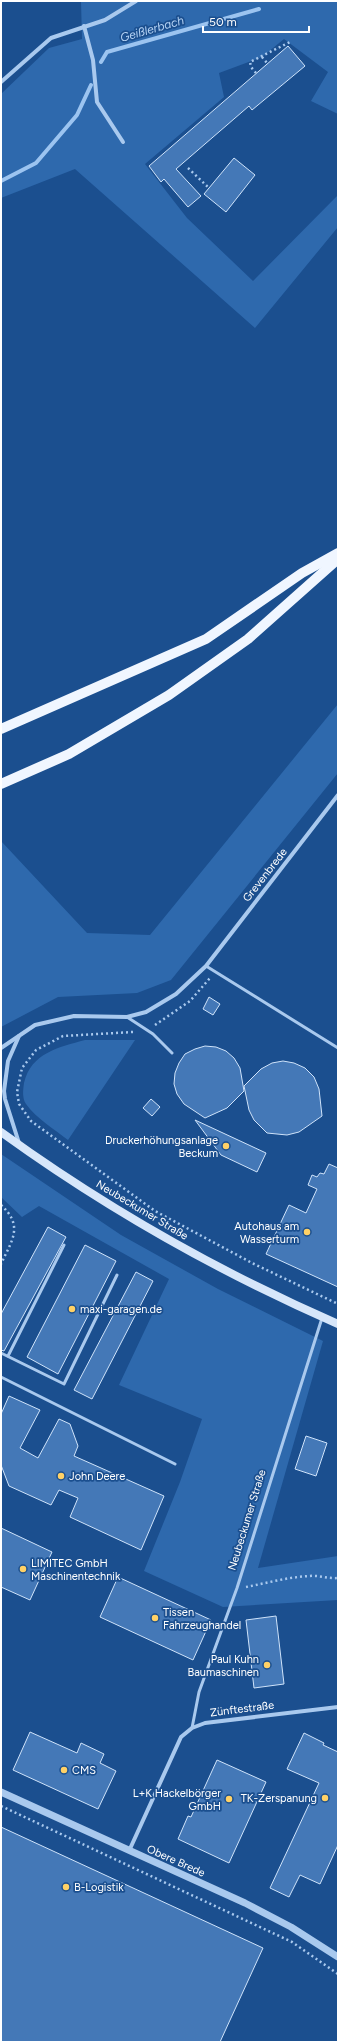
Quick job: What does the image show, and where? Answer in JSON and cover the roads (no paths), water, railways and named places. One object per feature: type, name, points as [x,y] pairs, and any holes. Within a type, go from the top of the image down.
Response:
[{"type":"main road","points":[[1,729],[206,639],[302,573],[338,553]]},
{"type":"main road","points":[[1,784],[68,754],[168,695],[248,639],[338,559]]},
{"type":"main road","name":"Neubeckumer Straße","points":[[1,1132],[108,1204],[172,1242],[244,1281],[338,1324]]},
{"type":"street","points":[[1,82],[51,38],[105,20],[136,1]]},
{"type":"street","points":[[84,26],[93,60],[97,102],[123,142]]},
{"type":"street","name":"Grevenbrede","points":[[1,1048],[35,1025],[74,1016],[127,1017],[146,1012],[176,994],[206,966],[338,795]]},
{"type":"street","points":[[19,1036],[8,1061],[4,1091],[5,1099],[20,1145]]},
{"type":"street","name":"Zünftestraße","points":[[192,1728],[205,1723],[338,1707]]},
{"type":"street","points":[[129,1852],[181,1737],[192,1728]]},
{"type":"street","name":"Obere Brede","points":[[1,1792],[245,1904],[291,1927],[338,1957]]},
{"type":"lane","points":[[206,966],[338,1048]]},
{"type":"lane","points":[[127,1017],[145,1029],[172,1053]]},
{"type":"lane","points":[[8,1356],[64,1245]]},
{"type":"lane","points":[[1,1353],[64,1384],[117,1276]]},
{"type":"lane","name":"Neubeckumer Straße","points":[[192,1728],[199,1692],[237,1588],[322,1318]]},
{"type":"lane","points":[[1,1378],[175,1464]]},
{"type":"waterway","name":"Geißlerbach","points":[[101,62],[107,52],[259,9]]},
{"type":"waterway","name":"Geißlerbach","points":[[1,181],[36,163],[77,115],[91,85]]},
{"type":"place","name":"Druckerhöhungsanlage Beckum","points":[[226,1146]]},
{"type":"place","name":"Autohaus am Wasserturm","points":[[307,1232]]},
{"type":"place","name":"maxi-garagen.de","points":[[72,1309]]},
{"type":"place","name":"John Deere","points":[[61,1476]]},
{"type":"place","name":"LIMITEC GmbH Maschinentechnik","points":[[23,1569]]},
{"type":"place","name":"Tissen Fahrzeughandel","points":[[155,1618]]},
{"type":"place","name":"Paul Kuhn Baumaschinen","points":[[267,1665]]},
{"type":"place","name":"CMS","points":[[64,1770]]},
{"type":"place","name":"TK-Zerspanung","points":[[325,1798]]},
{"type":"place","name":"L+K Hackelbörger GmbH","points":[[229,1799]]},
{"type":"place","name":"B-Logistik","points":[[66,1887]]}]
